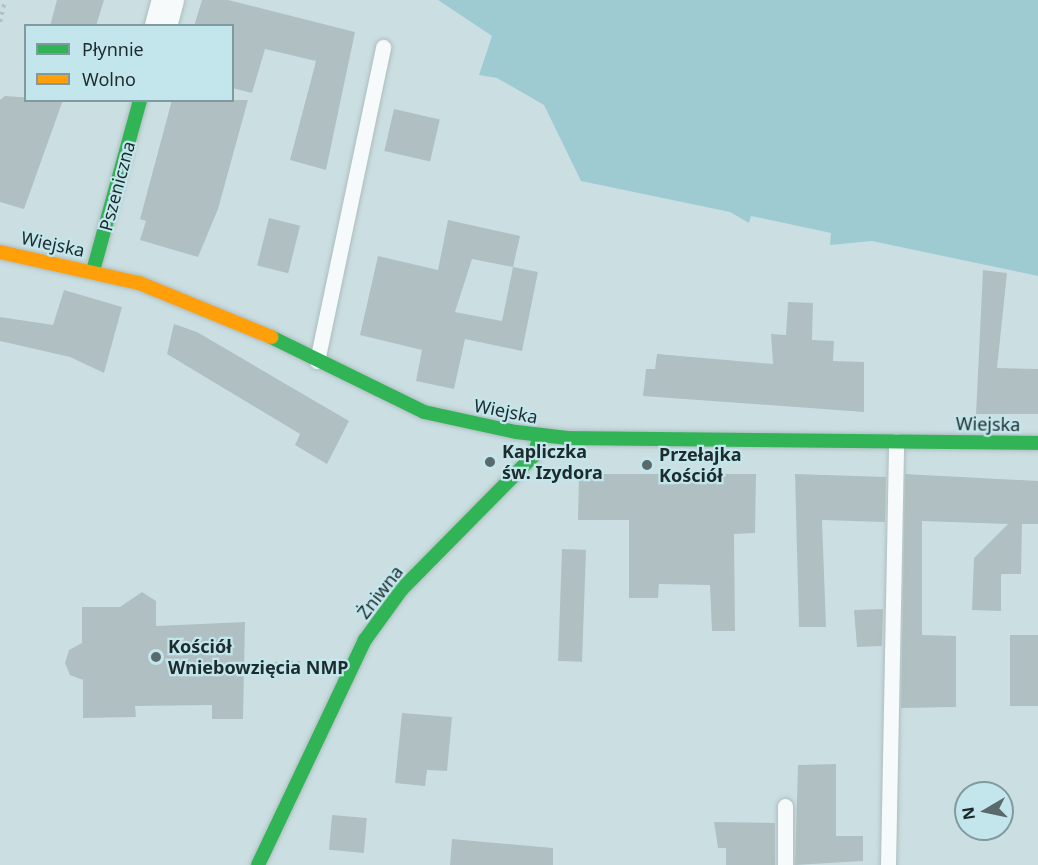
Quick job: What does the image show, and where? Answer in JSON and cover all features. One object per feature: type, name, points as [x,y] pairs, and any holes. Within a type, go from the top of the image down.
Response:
[{"type":"street","points":[[162,24],[168,0]]},
{"type":"street","name":"Pszeniczna","points":[[93,271],[139,102]]},
{"type":"street","name":"Wiejska","points":[[0,252],[93,271],[220,312],[317,363],[424,412],[540,436],[1038,443]]},
{"type":"street","name":"Żniwna","points":[[258,865],[365,640],[400,590],[534,455],[540,436]]},
{"type":"lane","points":[[317,363],[383,47]]},
{"type":"lane","points":[[888,865],[896,441]]},
{"type":"lane","points":[[785,806],[785,865]]},
{"type":"path","points":[[0,22],[5,0]]},
{"type":"path","points":[[245,665],[327,662]]},
{"type":"shaded area","points":[[438,0],[1038,0],[1038,276],[872,241],[830,245],[831,233],[751,216],[749,223],[730,212],[581,181],[544,105],[497,78],[479,75],[492,36]]},
{"type":"building","points":[[57,0],[104,0],[97,24],[51,24]]},
{"type":"building","points":[[202,0],[228,0],[355,32],[326,170],[290,160],[316,61],[265,49],[252,93],[234,88],[234,24],[195,24]]},
{"type":"building","points":[[5,96],[24,97],[24,102],[62,102],[24,209],[0,202],[0,100]]},
{"type":"building","points":[[248,100],[218,209],[198,257],[140,240],[146,221],[140,219],[171,102]]},
{"type":"building","points":[[394,109],[440,120],[430,161],[384,151]]},
{"type":"building","points":[[269,218],[300,226],[288,273],[257,266]]},
{"type":"building","points":[[448,220],[520,236],[513,267],[538,272],[522,351],[465,339],[454,389],[416,381],[422,350],[360,335],[378,256],[438,270]],"holes":[[[472,259],[513,267],[502,321],[455,312]]]},
{"type":"building","points":[[983,270],[1007,273],[997,368],[1038,369],[1038,414],[976,414]]},
{"type":"building","points":[[64,290],[122,307],[104,373],[70,357],[0,341],[0,317],[53,325]]},
{"type":"building","points":[[788,302],[813,303],[812,340],[834,341],[833,361],[864,362],[864,412],[643,396],[646,369],[655,369],[657,354],[773,364],[771,334],[786,335]]},
{"type":"building","points":[[174,324],[197,332],[349,421],[327,464],[295,445],[300,434],[167,354]]},
{"type":"building","points":[[579,474],[756,474],[755,533],[734,534],[735,631],[712,631],[710,585],[659,584],[658,598],[629,598],[629,520],[578,520]]},
{"type":"building","points":[[795,474],[886,477],[885,522],[822,520],[826,627],[799,627]]},
{"type":"building","points":[[905,474],[1038,481],[1038,524],[1022,524],[1021,574],[1001,574],[1001,611],[972,610],[974,558],[1008,524],[922,521],[922,635],[956,636],[956,707],[901,708]]},
{"type":"building","points":[[562,549],[586,550],[582,662],[558,661]]},
{"type":"building","name":"Kościół Wniebowzięcia NMP","points":[[142,592],[156,601],[156,626],[245,622],[243,719],[212,719],[212,705],[135,706],[136,717],[83,718],[83,680],[70,675],[65,663],[69,650],[82,643],[82,607],[120,607]]},
{"type":"building","points":[[883,609],[882,646],[857,647],[854,610]]},
{"type":"building","points":[[1010,635],[1038,635],[1038,706],[1010,706]]},
{"type":"building","points":[[402,713],[452,717],[447,771],[427,770],[425,786],[395,783]]},
{"type":"building","points":[[836,764],[836,836],[863,836],[863,861],[795,865],[798,765]]},
{"type":"building","points":[[332,815],[367,818],[364,853],[329,850]]},
{"type":"building","points":[[714,822],[775,823],[775,865],[726,865],[726,848],[718,848]]},
{"type":"building","points":[[452,839],[553,848],[553,865],[450,865]]},
{"type":"traffic: fast","points":[[93,271],[139,102]]},
{"type":"traffic: fast","points":[[271,337],[424,412],[516,432],[568,438],[1038,443]]},
{"type":"traffic: fast","points":[[258,865],[365,640],[401,590],[534,455],[540,436]]},
{"type":"traffic: slow","points":[[0,252],[139,283],[271,337]]},
{"type":"place","name":"Kapliczka św. Izydora","points":[[490,462]]},
{"type":"place","name":"Przełajka Kościół","points":[[647,465]]},
{"type":"place","name":"Kościół Wniebowzięcia NMP","points":[[156,657]]}]
